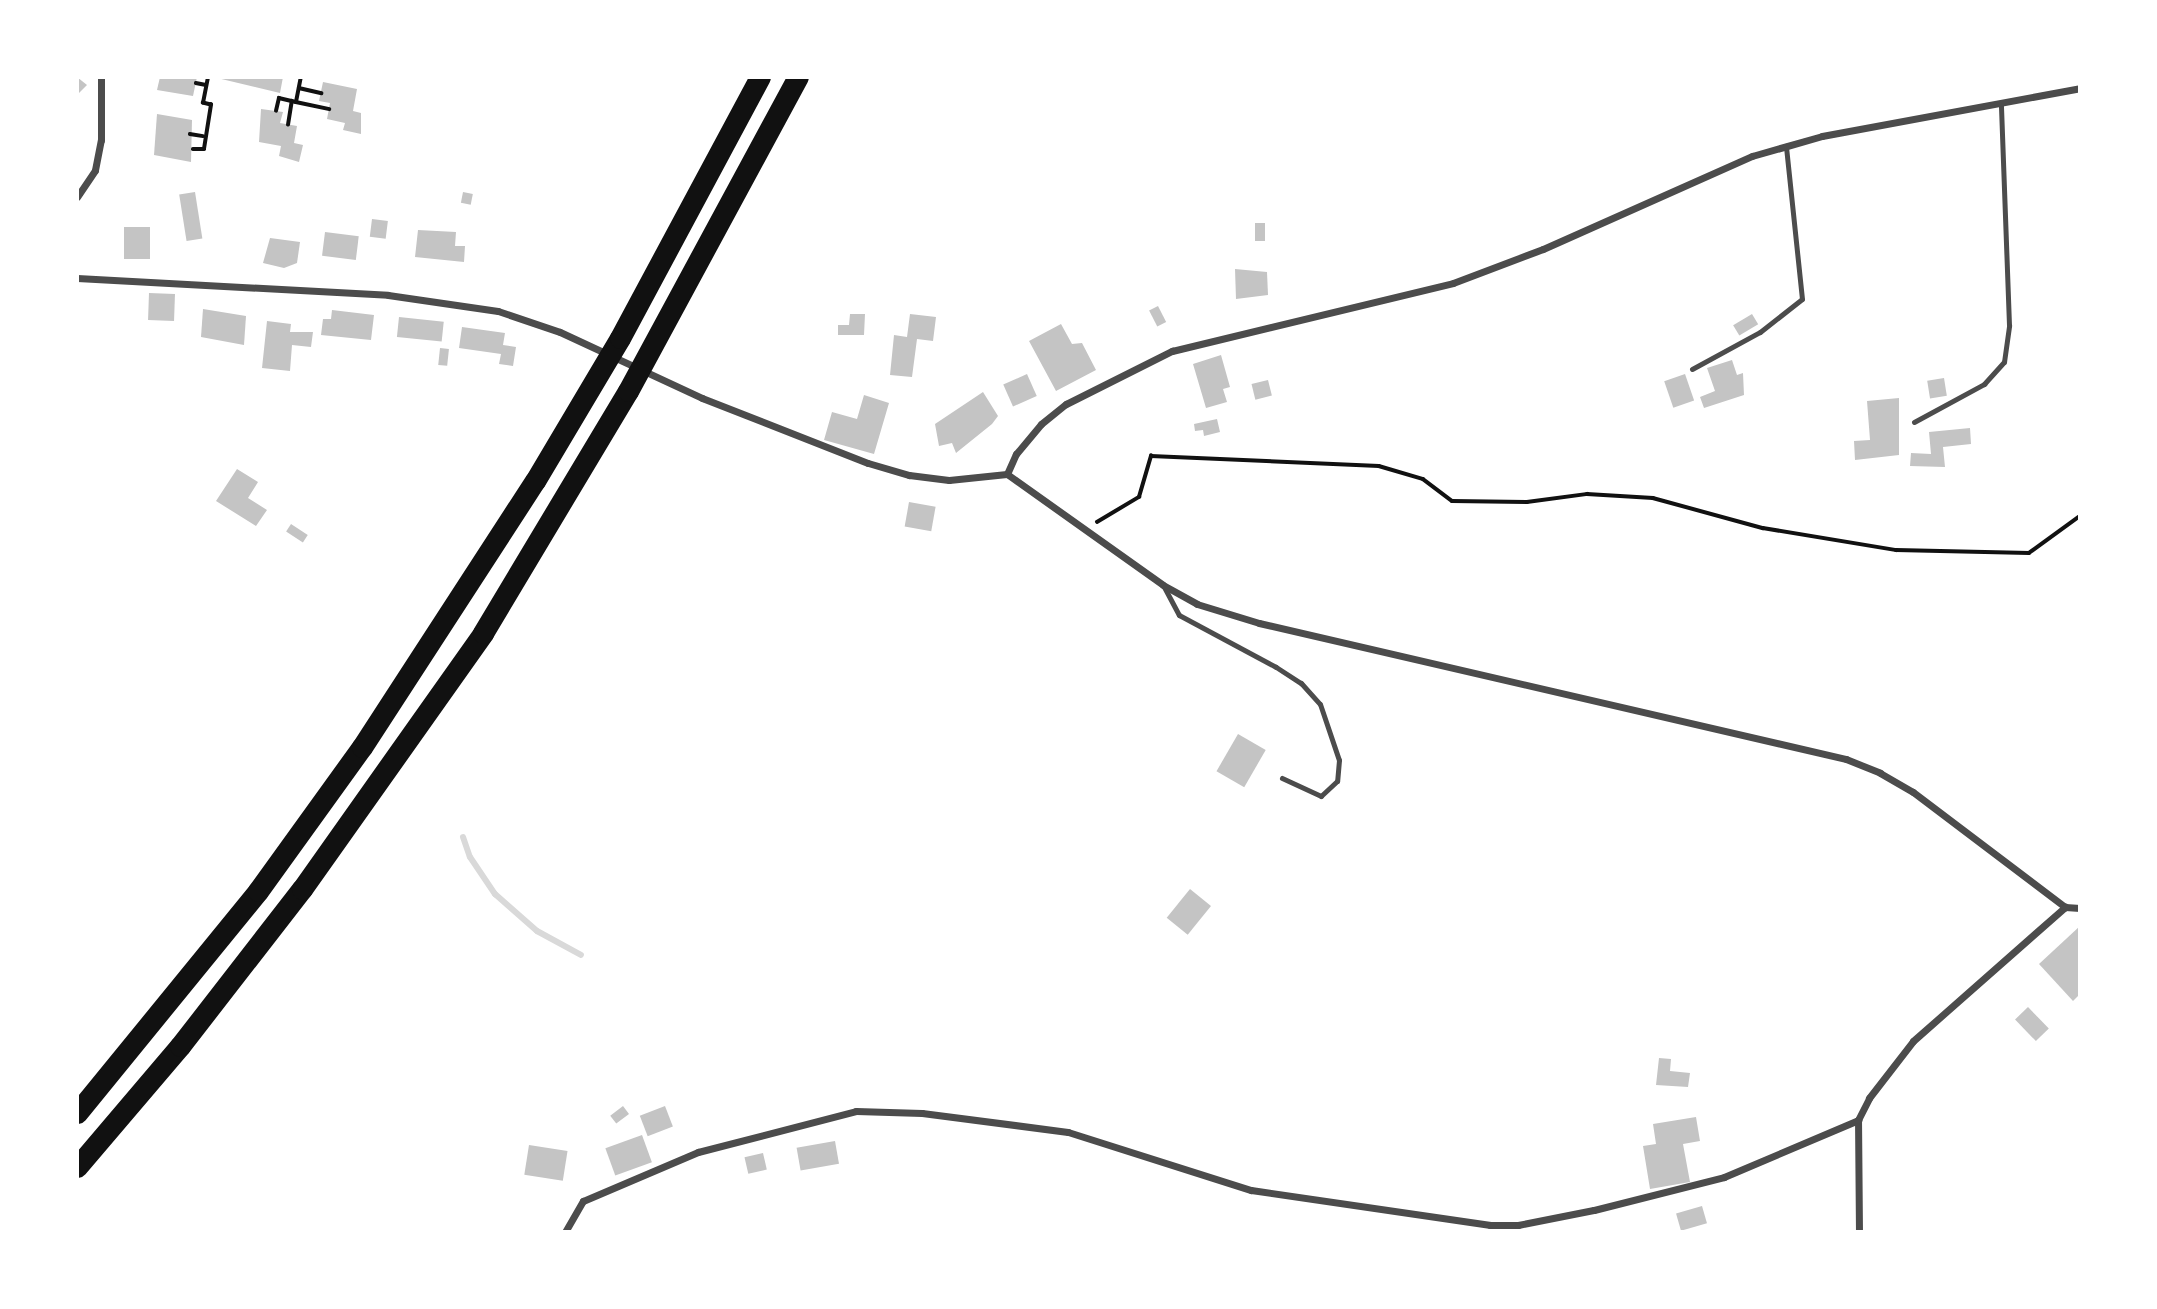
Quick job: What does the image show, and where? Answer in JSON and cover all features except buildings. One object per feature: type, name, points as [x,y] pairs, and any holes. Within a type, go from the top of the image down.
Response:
[{"type":"highway","points":[[77,1113],[258,891],[362,747],[536,481],[625,327],[760,77]]},
{"type":"highway","points":[[77,1167],[180,1046],[302,889],[483,633],[621,403],[798,77]]},
{"type":"street","points":[[77,197],[95,170],[101,141],[101,77]]},
{"type":"street","points":[[1007,474],[1016,454],[1041,424],[1066,404],[1172,351],[1453,283],[1544,249],[1752,156],[1786,146],[2080,88]]},
{"type":"street","points":[[77,278],[388,295],[498,311],[559,331],[702,398],[813,443],[909,475],[949,480],[1007,474],[1163,585],[1197,604],[1259,623],[1846,760],[1913,792],[2066,907],[2080,908]]},
{"type":"street","points":[[1859,1232],[1858,1120],[1880,1081],[1913,1041],[2066,907]]},
{"type":"street","points":[[565,1232],[583,1202],[698,1152],[856,1111],[922,1113],[1068,1132],[1251,1190],[1490,1225],[1518,1225],[1594,1210],[1724,1177],[1858,1120]]},
{"type":"lane","points":[[1913,422],[1984,384],[2004,362],[2009,325],[2001,102]]},
{"type":"lane","points":[[1692,369],[1760,332],[1802,299],[1786,146]]},
{"type":"lane","points":[[1163,585],[1179,615],[1276,667],[1301,683],[1320,704],[1339,760],[1337,781],[1321,796],[1282,778]]},
{"type":"path","points":[[193,149],[204,149],[203,136],[211,105],[203,103],[208,77]]},
{"type":"path","points":[[288,125],[301,77]]},
{"type":"path","points":[[196,83],[206,85]]},
{"type":"path","points":[[299,88],[321,93]]},
{"type":"path","points":[[276,111],[279,99],[329,109]]},
{"type":"path","points":[[190,134],[203,136]]},
{"type":"path","points":[[1086,528],[1139,497],[1151,456],[1379,466],[1423,478],[1452,501],[1527,502],[1587,494],[1653,498],[1763,527],[1896,550],[2029,553],[2080,516]]},
{"type":"waterway","points":[[463,837],[470,857],[495,894],[537,931],[581,955]]}]
